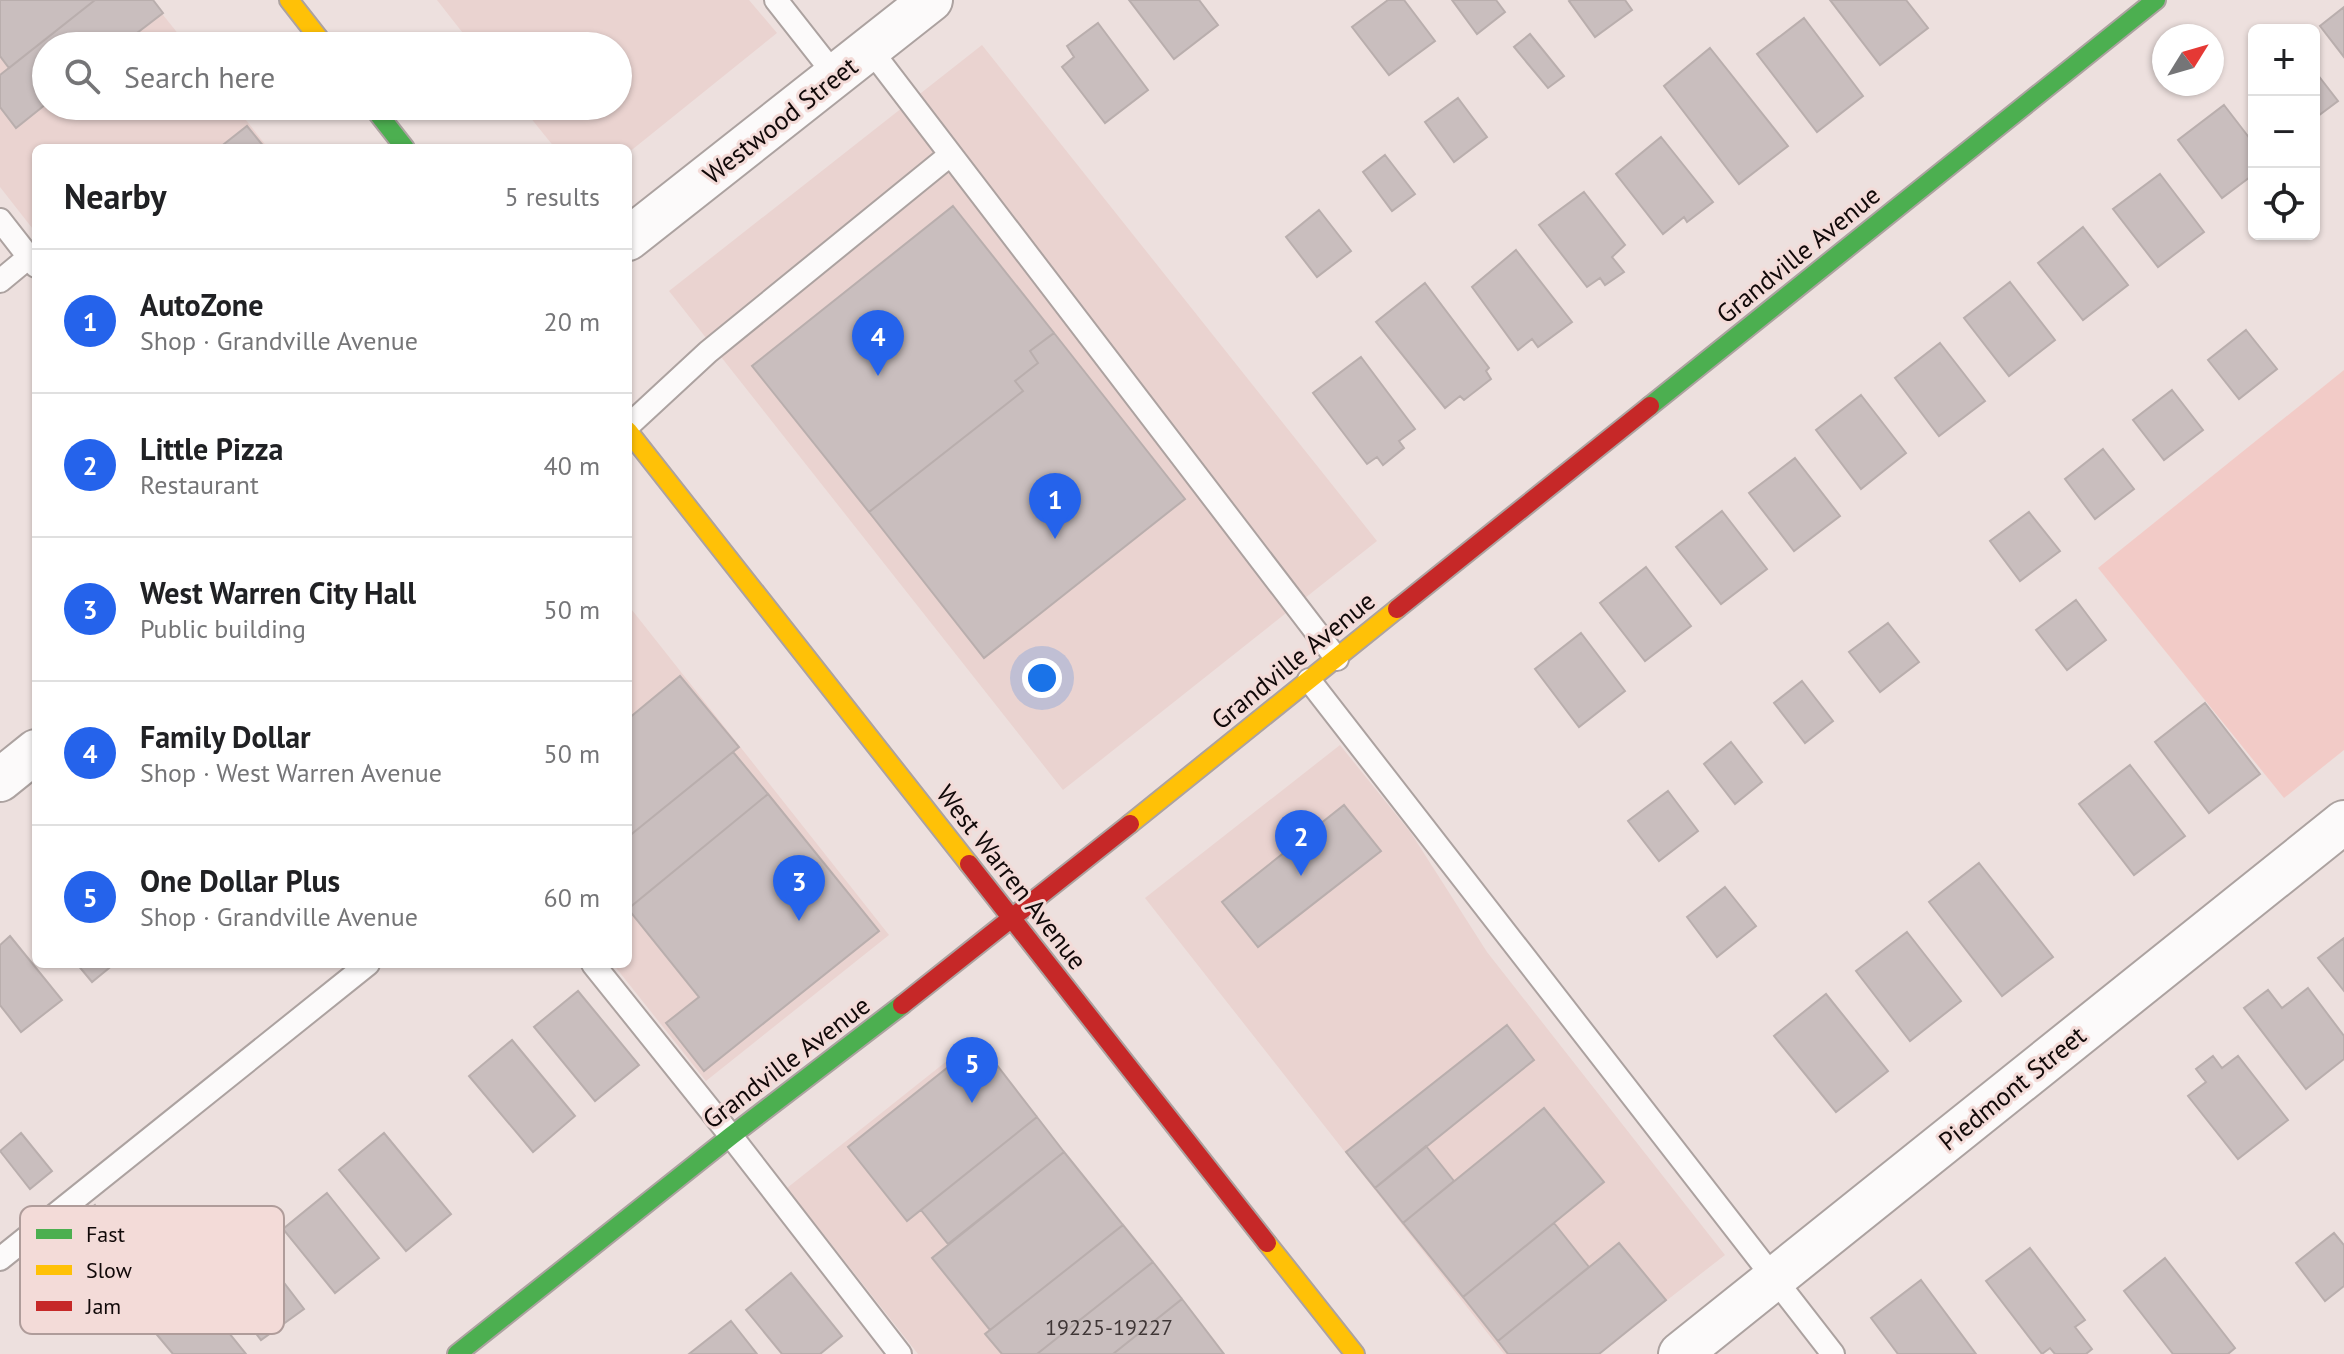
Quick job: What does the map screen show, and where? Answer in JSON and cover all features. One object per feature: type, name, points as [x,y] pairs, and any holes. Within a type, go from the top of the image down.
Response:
[{"type":"street","points":[[289,0],[314,32]]},
{"type":"street","name":"Westwood Street","points":[[632,236],[931,0]]},
{"type":"street","name":"Grandville Avenue","points":[[457,1354],[731,1136],[928,986],[2156,0]]},
{"type":"street","points":[[383,120],[402,144]]},
{"type":"street","name":"West Warren Avenue","points":[[632,434],[1355,1354]]},
{"type":"street","points":[[0,780],[32,754]]},
{"type":"street","name":"Piedmont Street","points":[[1680,1354],[2344,822]]},
{"type":"lane","points":[[776,0],[835,75]]},
{"type":"lane","points":[[870,49],[1337,659]]},
{"type":"lane","points":[[632,425],[708,352],[950,155]]},
{"type":"lane","points":[[0,220],[32,260]]},
{"type":"lane","points":[[0,281],[32,262]]},
{"type":"lane","points":[[1309,680],[1833,1354]]},
{"type":"lane","points":[[66,1206],[363,968]]},
{"type":"lane","points":[[596,968],[900,1354]]},
{"type":"lane","points":[[0,1259],[20,1243]]},
{"type":"shaded area","points":[[0,0],[151,0],[177,32],[32,32],[32,120],[246,120],[265,144],[32,144],[32,228],[0,187]]},
{"type":"shaded area","points":[[437,0],[749,0],[777,33],[632,150],[632,144],[552,144],[532,120],[632,120],[632,32],[462,32]]},
{"type":"shaded area","points":[[982,45],[1377,541],[1063,790],[669,291]]},
{"type":"shaded area","points":[[2344,370],[2344,750],[2284,798],[2098,568]]},
{"type":"shaded area","points":[[632,610],[889,935],[706,1081],[616,968],[632,968]]},
{"type":"shaded area","points":[[1340,745],[1411,833],[1487,952],[1725,1255],[1598,1354],[1504,1354],[1145,898]]},
{"type":"shaded area","points":[[972,1041],[1220,1354],[918,1354],[787,1188]]},
{"type":"building","points":[[0,0],[95,0],[55,32],[32,32],[32,50],[9,68],[0,56]]},
{"type":"building","points":[[95,0],[153,0],[163,13],[138,32],[54,32]]},
{"type":"building","points":[[1129,0],[1199,0],[1218,25],[1174,59]]},
{"type":"building","points":[[1388,0],[1404,0],[1435,41],[1389,75],[1352,27]]},
{"type":"building","points":[[1452,0],[1496,0],[1505,12],[1477,34]]},
{"type":"building","points":[[1571,0],[1625,0],[1632,10],[1595,37]]},
{"type":"building","points":[[1830,0],[1906,0],[1928,28],[1880,65]]},
{"type":"building","points":[[2344,7],[2344,57],[2320,26]]},
{"type":"building","points":[[1804,18],[1863,96],[1817,132],[1757,54]]},
{"type":"building","points":[[1098,23],[1148,90],[1105,123],[1062,67],[1074,57],[1067,46]]},
{"type":"building","points":[[1530,34],[1564,76],[1548,88],[1514,47]]},
{"type":"building","points":[[1710,48],[1788,146],[1739,184],[1664,86]]},
{"type":"building","points":[[32,50],[32,115],[16,128],[0,107],[0,75]]},
{"type":"building","points":[[2320,78],[2338,101],[2320,114]]},
{"type":"building","points":[[1458,98],[1487,137],[1454,162],[1425,122]]},
{"type":"building","points":[[2224,105],[2248,136],[2248,178],[2222,198],[2178,140]]},
{"type":"building","points":[[247,126],[262,144],[224,144]]},
{"type":"building","points":[[1661,137],[1713,202],[1687,222],[1684,217],[1663,234],[1616,174]]},
{"type":"building","points":[[1385,155],[1415,194],[1392,211],[1363,172]]},
{"type":"building","points":[[2160,174],[2204,232],[2158,267],[2113,209]]},
{"type":"building","points":[[1584,192],[1625,245],[1612,257],[1624,272],[1605,285],[1600,278],[1587,287],[1539,225]]},
{"type":"building","points":[[953,206],[1054,333],[1030,351],[1038,363],[1015,381],[1023,391],[869,512],[752,366]]},
{"type":"building","points":[[1319,210],[1351,251],[1317,277],[1286,237]]},
{"type":"building","points":[[2083,227],[2128,285],[2083,320],[2038,263]]},
{"type":"building","points":[[1516,250],[1572,322],[1538,347],[1532,339],[1518,350],[1472,287]]},
{"type":"building","points":[[2010,282],[2055,340],[2009,376],[1964,318]]},
{"type":"building","points":[[1425,283],[1489,368],[1486,371],[1491,379],[1464,400],[1460,396],[1445,408],[1376,322]]},
{"type":"building","points":[[2246,330],[2277,369],[2239,399],[2208,360]]},
{"type":"building","points":[[1054,333],[1185,499],[984,658],[869,512],[1023,391],[1015,381],[1038,363],[1030,351]]},
{"type":"building","points":[[1940,343],[1985,401],[1939,436],[1895,378]]},
{"type":"building","points":[[1361,357],[1415,429],[1399,441],[1404,448],[1383,465],[1377,457],[1367,464],[1313,393]]},
{"type":"building","points":[[2172,390],[2203,430],[2164,460],[2133,420]]},
{"type":"building","points":[[1861,395],[1906,453],[1861,489],[1816,430]]},
{"type":"building","points":[[2103,449],[2134,489],[2095,519],[2065,479]]},
{"type":"building","points":[[1795,458],[1840,516],[1794,551],[1749,493]]},
{"type":"building","points":[[1722,511],[1767,569],[1721,604],[1676,547]]},
{"type":"building","points":[[2029,512],[2060,551],[2020,581],[1990,541]]},
{"type":"building","points":[[1646,567],[1691,626],[1645,661],[1600,603]]},
{"type":"building","points":[[2076,600],[2106,640],[2067,670],[2036,630]]},
{"type":"building","points":[[1888,623],[1919,662],[1880,692],[1849,652]]},
{"type":"building","points":[[1581,633],[1625,691],[1579,727],[1535,669]]},
{"type":"building","points":[[680,676],[739,747],[632,834],[632,716]]},
{"type":"building","points":[[1802,681],[1833,721],[1805,743],[1774,703]]},
{"type":"building","points":[[2205,703],[2260,774],[2209,813],[2155,742]]},
{"type":"building","points":[[1731,742],[1762,782],[1735,804],[1704,764]]},
{"type":"building","points":[[733,752],[768,794],[632,906],[632,834]]},
{"type":"building","points":[[2130,765],[2185,836],[2134,875],[2079,804]]},
{"type":"building","points":[[1668,791],[1698,831],[1659,861],[1628,821]]},
{"type":"building","points":[[768,794],[879,931],[704,1071],[666,1023],[699,997],[632,914],[632,906]]},
{"type":"building","points":[[1344,805],[1381,851],[1258,947],[1222,902]]},
{"type":"building","points":[[1979,863],[2053,957],[2002,996],[1929,902]]},
{"type":"building","points":[[1725,887],[1756,926],[1717,957],[1687,917]]},
{"type":"building","points":[[1907,932],[1961,1001],[1910,1041],[1856,971]]},
{"type":"building","points":[[10,936],[32,963],[32,968],[36,968],[62,1000],[21,1032],[0,1005],[0,945]]},
{"type":"building","points":[[2344,938],[2344,991],[2318,958]]},
{"type":"building","points":[[80,968],[109,968],[92,982]]},
{"type":"building","points":[[2308,988],[2344,1036],[2344,1059],[2306,1089],[2244,1008],[2268,990],[2282,1008]]},
{"type":"building","points":[[578,991],[639,1065],[595,1101],[534,1027]]},
{"type":"building","points":[[1826,994],[1888,1071],[1836,1112],[1774,1036]]},
{"type":"building","points":[[1507,1025],[1534,1060],[1375,1188],[1346,1152]]},
{"type":"building","points":[[512,1040],[575,1116],[533,1152],[469,1076]]},
{"type":"building","points":[[977,1044],[983,1047],[1037,1117],[907,1221],[848,1147]]},
{"type":"building","points":[[2213,1056],[2222,1068],[2238,1056],[2288,1120],[2238,1159],[2188,1096],[2206,1082],[2196,1069]]},
{"type":"building","points":[[1544,1108],[1604,1182],[1463,1297],[1403,1223]]},
{"type":"building","points":[[1037,1117],[1064,1152],[948,1244],[921,1210]]},
{"type":"building","points":[[21,1133],[52,1171],[30,1189],[0,1151]]},
{"type":"building","points":[[384,1133],[451,1214],[406,1251],[339,1170]]},
{"type":"building","points":[[1426,1146],[1454,1181],[1403,1223],[1375,1188]]},
{"type":"building","points":[[1064,1152],[1123,1225],[990,1330],[932,1258]]},
{"type":"building","points":[[327,1193],[379,1258],[335,1293],[284,1228]]},
{"type":"building","points":[[1554,1223],[1589,1267],[1498,1341],[1463,1297]]},
{"type":"building","points":[[1123,1225],[1153,1262],[1037,1354],[1002,1354],[985,1334]]},
{"type":"building","points":[[2334,1233],[2344,1245],[2344,1286],[2325,1301],[2296,1263]]},
{"type":"building","points":[[1619,1243],[1666,1300],[1599,1354],[1508,1354],[1498,1341]]},
{"type":"building","points":[[2030,1248],[2085,1320],[2075,1327],[2092,1349],[2086,1354],[2055,1354],[2050,1348],[2042,1354],[1986,1281]]},
{"type":"building","points":[[2165,1258],[2235,1348],[2228,1354],[2173,1354],[2124,1291]]},
{"type":"building","points":[[1153,1262],[1182,1299],[1113,1354],[1037,1354]]},
{"type":"building","points":[[791,1273],[842,1336],[820,1354],[782,1354],[746,1310]]},
{"type":"building","points":[[1921,1280],[1976,1354],[1898,1354],[1871,1318]]},
{"type":"building","points":[[284,1283],[304,1309],[284,1323]]},
{"type":"building","points":[[1182,1299],[1224,1354],[1113,1354]]},
{"type":"building","points":[[731,1321],[757,1354],[689,1354]]},
{"type":"building","points":[[156,1334],[230,1334],[246,1354],[173,1354]]},
{"type":"traffic: fast","points":[[1650,406],[2156,0]]},
{"type":"traffic: fast","points":[[383,120],[402,144]]},
{"type":"traffic: fast","points":[[457,1354],[731,1136],[902,1005]]},
{"type":"traffic: slow","points":[[289,0],[314,32]]},
{"type":"traffic: slow","points":[[632,436],[969,864]]},
{"type":"traffic: slow","points":[[1130,824],[1397,609]]},
{"type":"traffic: slow","points":[[1267,1243],[1355,1354]]},
{"type":"traffic: jam","points":[[1397,609],[1650,406]]},
{"type":"traffic: jam","points":[[902,1005],[1130,824]]},
{"type":"traffic: jam","points":[[969,864],[1267,1243]]},
{"type":"place","name":"Family Dollar","points":[[878,376]]},
{"type":"place","name":"AutoZone","points":[[1055,539]]},
{"type":"place","name":"Little Pizza","points":[[1301,876]]},
{"type":"place","name":"West Warren City Hall","points":[[799,921]]},
{"type":"place","name":"One Dollar Plus","points":[[972,1103]]}]
